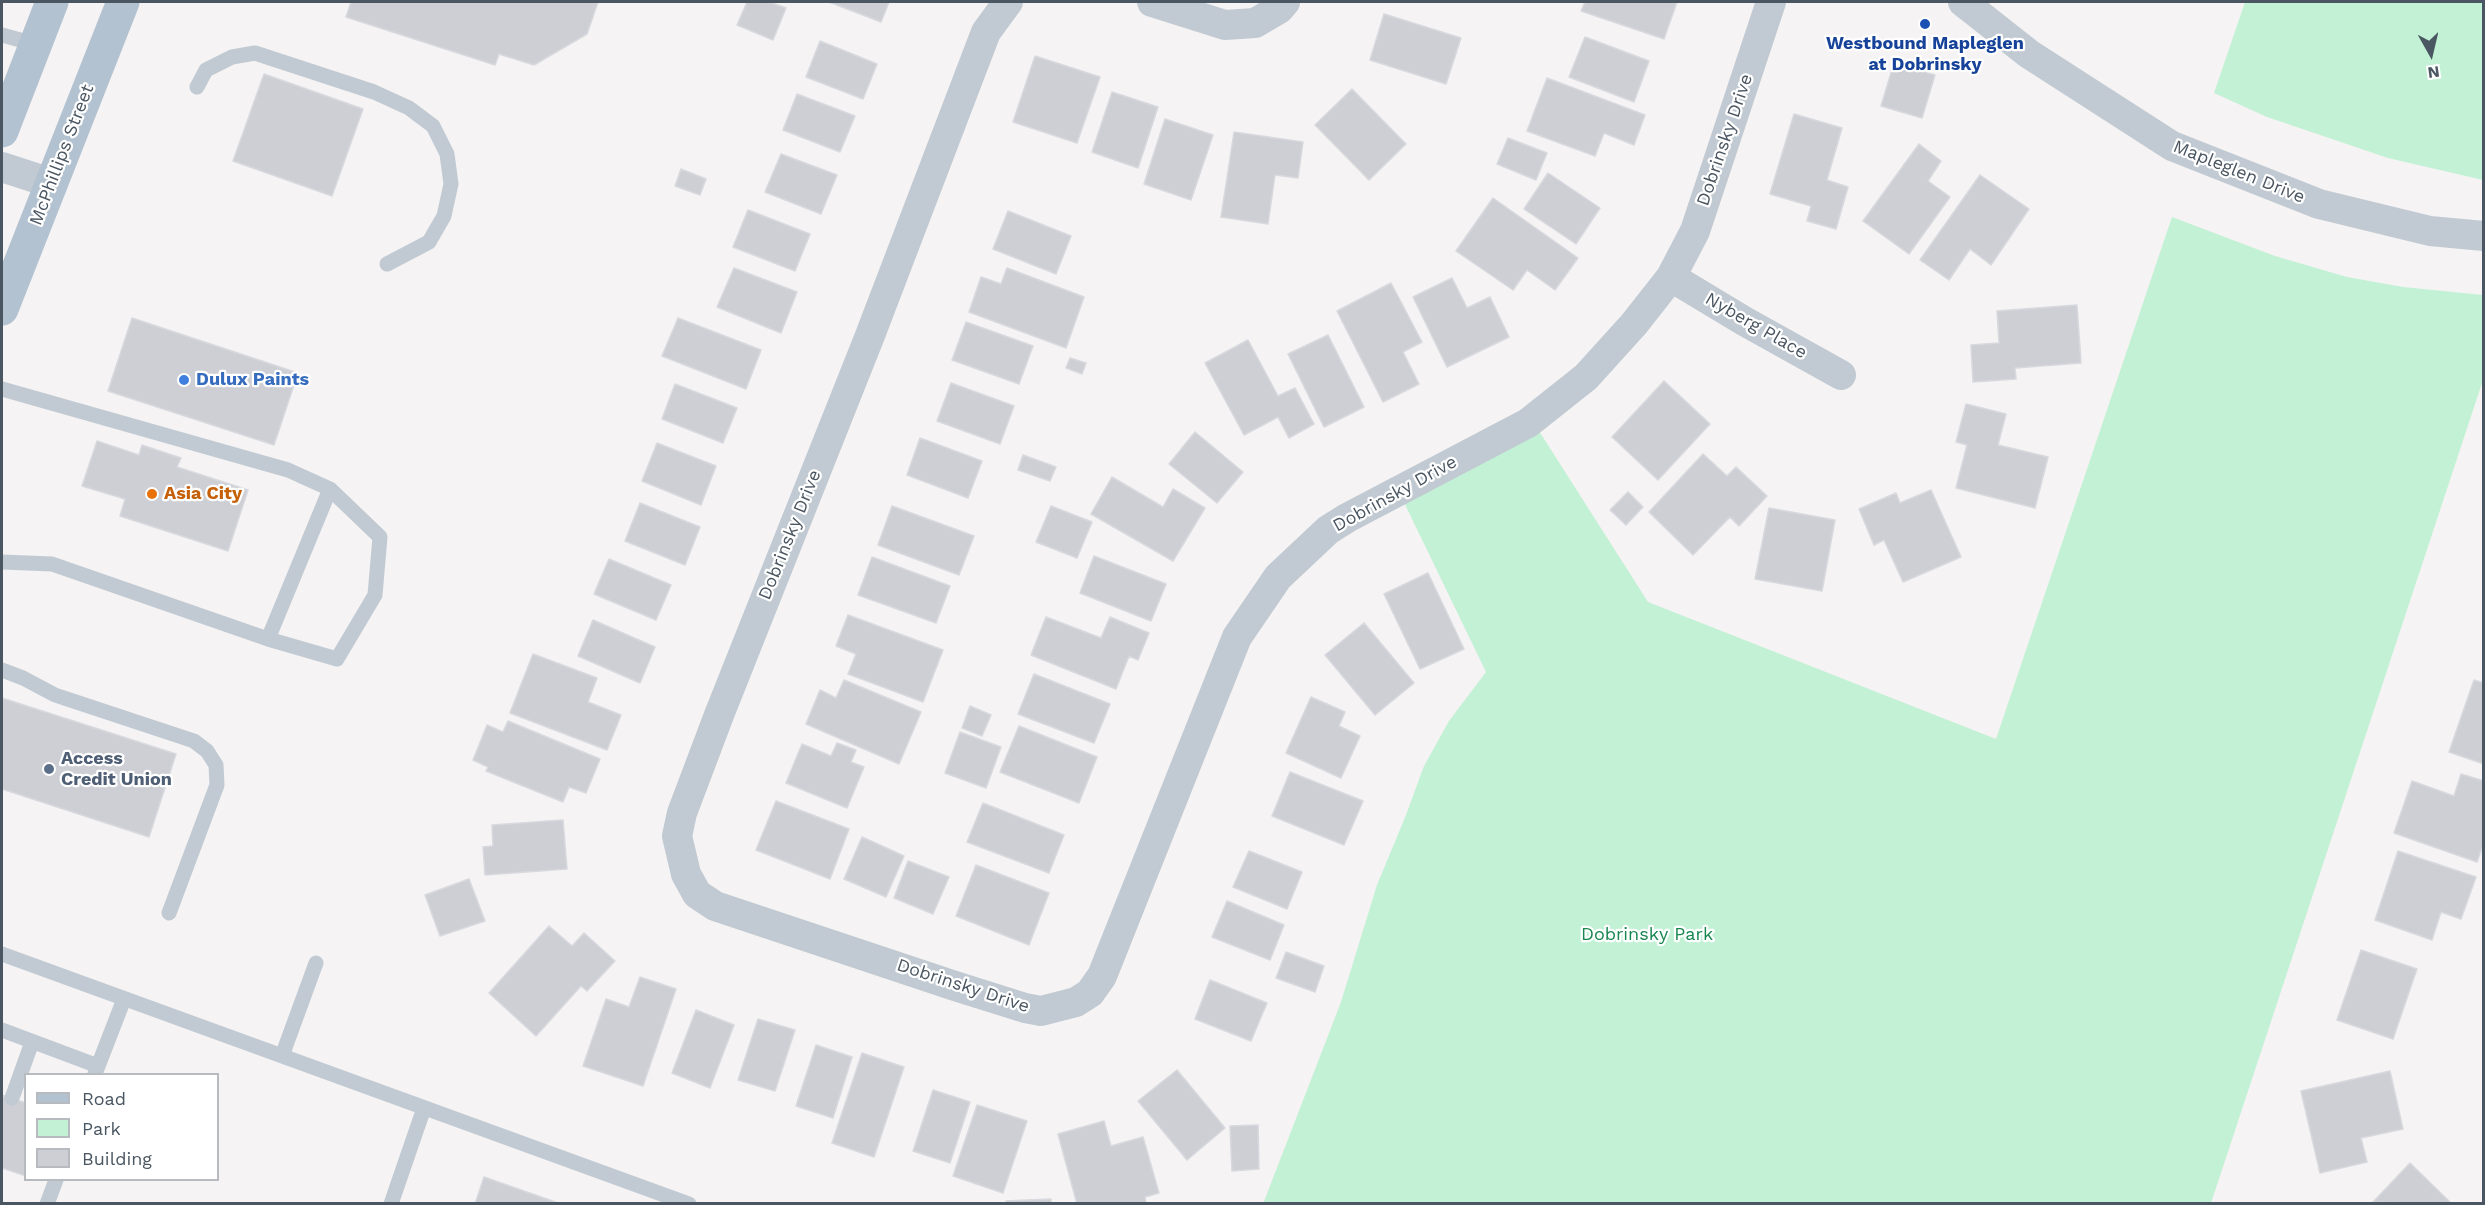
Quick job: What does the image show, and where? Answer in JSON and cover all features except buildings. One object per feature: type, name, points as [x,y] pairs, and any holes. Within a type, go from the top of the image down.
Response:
[{"type":"main road","points":[[2,131],[52,2]]},
{"type":"main road","name":"McPhillips Street","points":[[2,309],[9,268],[51,183],[123,2]]},
{"type":"street","name":"Dobrinsky Drive","points":[[1008,2],[986,32],[682,813],[677,836],[686,874],[697,894],[715,906],[1025,1008],[1041,1011],[1076,1002],[1090,993],[1101,976],[1237,638],[1278,577],[1328,530],[1347,518],[1532,420],[1586,377],[1634,324],[1671,277],[1695,231],[1771,2]]},
{"type":"street","points":[[1152,2],[1225,25],[1256,23],[1279,9],[1285,2]]},
{"type":"street","name":"Mapleglen Drive","points":[[1964,2],[2029,54],[2172,146],[2319,204],[2430,231],[2484,236]]},
{"type":"street","points":[[2,167],[51,183]]},
{"type":"street","name":"Nyberg Place","points":[[1671,277],[1841,375]]},
{"type":"lane","points":[[2,35],[35,44]]},
{"type":"lane","points":[[197,87],[206,70],[232,57],[255,53],[374,92],[409,108],[433,126],[447,154],[451,184],[444,216],[429,242],[387,264]]},
{"type":"lane","points":[[2,389],[288,470],[330,489],[380,537],[375,595],[337,659],[268,639],[52,564],[2,562]]},
{"type":"lane","points":[[268,639],[330,489]]},
{"type":"lane","points":[[2,670],[55,695],[194,741],[207,751],[216,765],[217,785],[169,913]]},
{"type":"lane","points":[[2,954],[689,1203]]},
{"type":"lane","points":[[282,1056],[316,963]]},
{"type":"lane","points":[[2,1030],[97,1070],[124,999]]},
{"type":"lane","points":[[12,1098],[32,1041]]},
{"type":"lane","points":[[391,1203],[424,1108]]},
{"type":"lane","points":[[47,1203],[55,1181]]},
{"type":"green space","points":[[2245,2],[2483,2],[2483,180],[2388,158],[2267,117],[2214,93]]},
{"type":"green space","name":"Dobrinsky Park","points":[[2172,217],[2275,256],[2347,277],[2403,287],[2483,295],[2483,380],[2211,1203],[1263,1204],[1341,1002],[1377,885],[1424,766],[1449,721],[1486,672],[1398,490],[1532,420],[1648,602],[1996,739]]},
{"type":"place","name":"Westbound Mapleglen at Dobrinsky","points":[[1925,24]]},
{"type":"place","name":"Dulux Paints","points":[[184,380]]},
{"type":"place","name":"Asia City","points":[[152,494]]},
{"type":"place","name":"Access Credit Union","points":[[49,769]]}]
